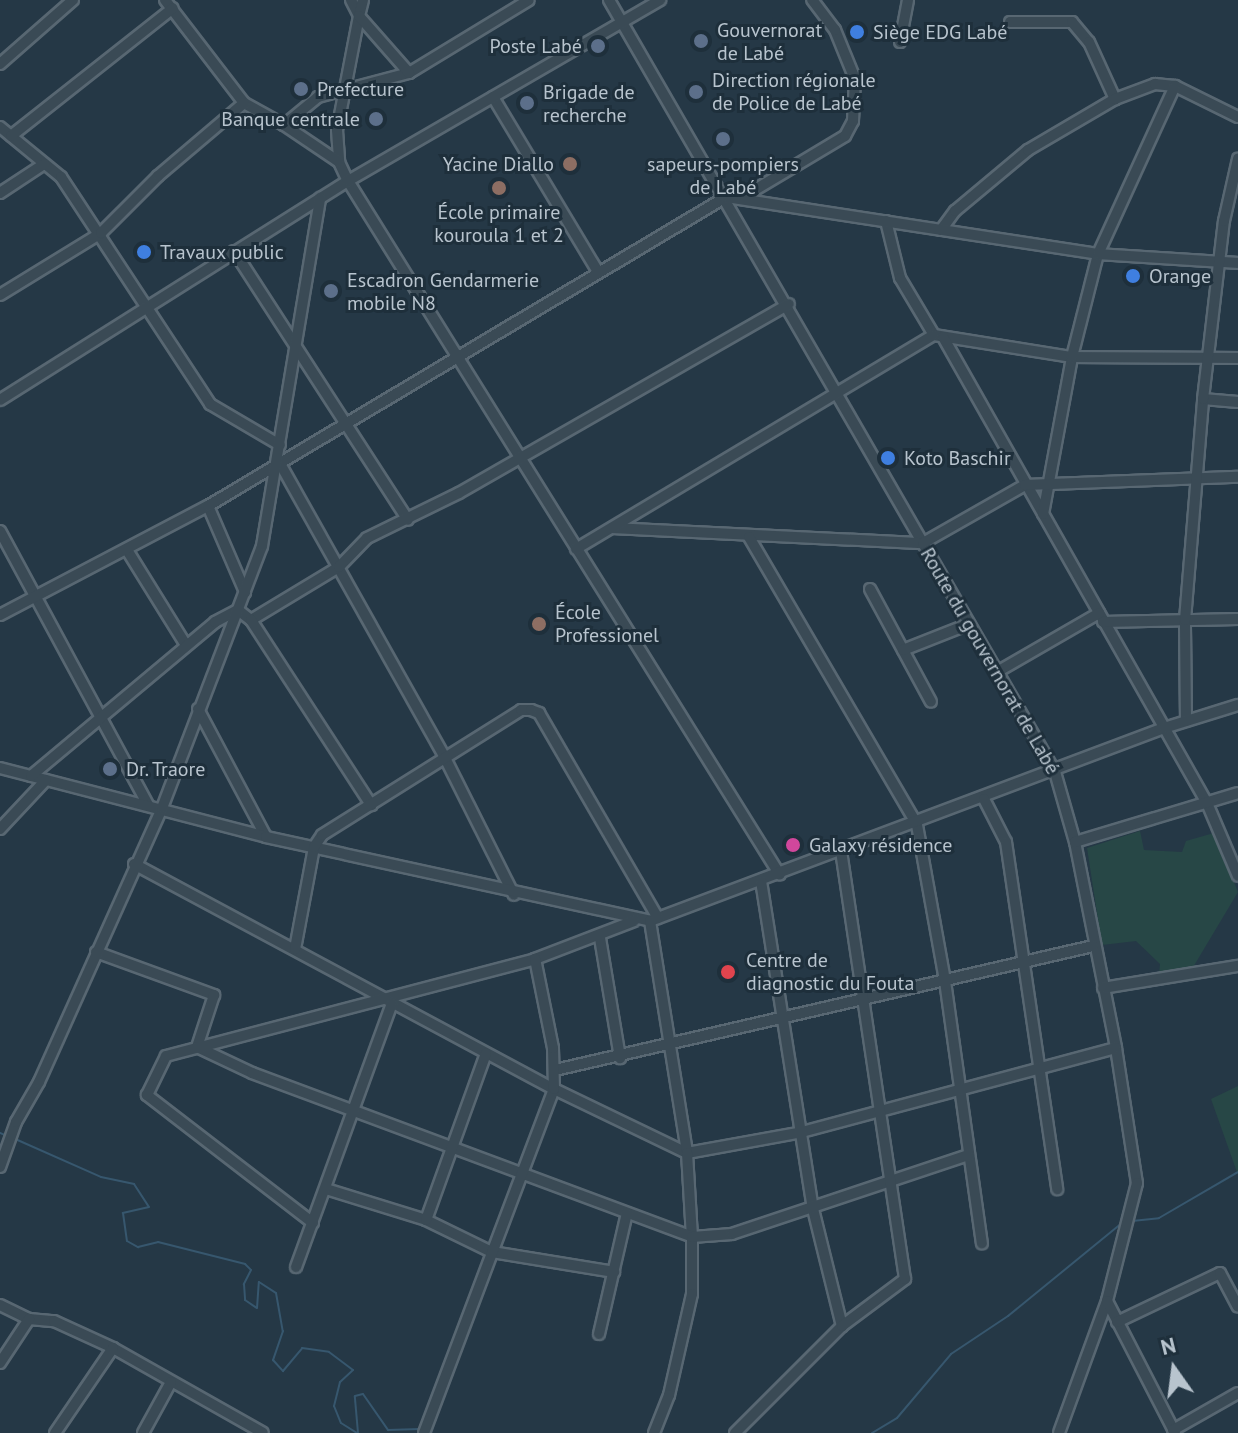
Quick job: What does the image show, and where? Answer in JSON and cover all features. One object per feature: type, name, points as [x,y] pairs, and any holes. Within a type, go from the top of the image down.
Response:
[{"type":"street","points":[[0,64],[73,0]]},
{"type":"street","points":[[351,0],[359,16],[409,73]]},
{"type":"street","points":[[363,0],[343,88],[339,162],[348,181],[780,875]]},
{"type":"street","points":[[284,125],[302,106],[343,88],[409,73],[529,0]]},
{"type":"street","name":"Route du gouvernorat de Labé","points":[[609,0],[789,304],[1055,772],[1075,842],[1093,946],[1116,1048],[1137,1183],[1107,1301],[1059,1433]]},
{"type":"street","points":[[0,400],[143,307],[348,181],[660,0]]},
{"type":"street","points":[[743,197],[845,136],[853,121],[855,79],[835,30],[812,0]]},
{"type":"street","points":[[900,42],[908,0]]},
{"type":"street","points":[[11,136],[169,4],[244,103],[284,125],[339,162]]},
{"type":"street","points":[[1010,22],[1072,22],[1089,42],[1115,99]]},
{"type":"street","points":[[941,230],[955,211],[1028,150],[1115,99],[1155,84],[1175,86],[1238,117]]},
{"type":"street","points":[[1043,516],[1046,483],[1072,357],[1098,254],[1175,86]]},
{"type":"street","points":[[493,97],[598,272]]},
{"type":"street","points":[[0,295],[101,233],[158,176],[244,103]]},
{"type":"street","points":[[0,127],[61,177],[101,233],[143,307],[210,404],[280,445]]},
{"type":"street","points":[[1186,721],[1185,620],[1203,399],[1218,263],[1238,159]]},
{"type":"street","points":[[0,193],[44,164]]},
{"type":"street","points":[[0,615],[208,506],[278,460],[726,197],[743,197],[1098,254],[1238,263]]},
{"type":"street","points":[[0,1167],[16,1122],[39,1082],[134,864],[162,808],[262,546],[320,198]]},
{"type":"street","points":[[886,221],[900,278],[939,336],[1207,803],[1238,876]]},
{"type":"street","points":[[234,251],[408,520]]},
{"type":"street","points":[[251,620],[339,567],[355,546],[408,520],[789,304]]},
{"type":"street","points":[[576,549],[837,393],[939,336],[1072,357],[1238,358]]},
{"type":"street","points":[[1203,399],[1238,402]]},
{"type":"street","points":[[278,460],[445,758],[514,895]]},
{"type":"street","points":[[612,528],[923,543],[1025,485],[1238,477]]},
{"type":"street","points":[[208,506],[245,592]]},
{"type":"street","points":[[0,531],[148,805]]},
{"type":"street","points":[[749,537],[917,825],[945,981],[982,1243]]},
{"type":"street","points":[[127,550],[186,645]]},
{"type":"street","points":[[870,589],[931,702]]},
{"type":"street","points":[[31,776],[186,645],[238,610]]},
{"type":"street","points":[[238,610],[251,620],[371,805]]},
{"type":"street","points":[[997,672],[1101,618],[1238,619]]},
{"type":"street","points":[[903,650],[969,624]]},
{"type":"street","points":[[0,768],[266,837],[514,895],[634,921],[654,920],[917,825],[1164,728],[1238,705]]},
{"type":"street","points":[[198,709],[266,837]]},
{"type":"street","points":[[295,949],[314,847],[322,835],[521,710],[539,713],[654,920],[687,1153],[692,1237],[692,1294],[669,1395],[654,1433]]},
{"type":"street","points":[[0,829],[46,780]]},
{"type":"street","points":[[1075,842],[1238,793]]},
{"type":"street","points":[[984,799],[1006,842],[1027,961],[1057,1189]]},
{"type":"street","points":[[735,1433],[842,1326],[905,1279],[894,1181],[841,853]]},
{"type":"street","points":[[134,864],[554,1089],[687,1153],[802,1132],[1116,1048]]},
{"type":"street","points":[[761,881],[813,1209],[842,1326]]},
{"type":"street","points":[[313,1223],[147,1095],[166,1056],[389,1000],[535,959],[600,938],[634,921]]},
{"type":"street","points":[[600,938],[620,1058]]},
{"type":"street","points":[[555,1070],[620,1058],[1093,946]]},
{"type":"street","points":[[96,952],[214,995],[197,1047]]},
{"type":"street","points":[[424,1433],[554,1089],[555,1070],[535,959]]},
{"type":"street","points":[[1103,988],[1238,966]]},
{"type":"street","points":[[296,1267],[326,1189],[389,1000]]},
{"type":"street","points":[[197,1047],[351,1111],[692,1237],[732,1234],[968,1155]]},
{"type":"street","points":[[426,1220],[486,1053]]},
{"type":"street","points":[[326,1189],[426,1220],[492,1252],[614,1272]]},
{"type":"street","points":[[599,1334],[627,1213]]},
{"type":"street","points":[[1117,1322],[1220,1273],[1238,1307]]},
{"type":"street","points":[[1107,1301],[1174,1431],[1238,1393]]},
{"type":"street","points":[[0,1305],[29,1319],[54,1321],[113,1348],[263,1433]]},
{"type":"street","points":[[0,1363],[29,1319]]},
{"type":"street","points":[[55,1433],[113,1348]]},
{"type":"street","points":[[143,1433],[171,1382]]},
{"type":"green space","points":[[1140,831],[1144,850],[1182,852],[1186,841],[1214,833],[1238,892],[1192,969],[1159,974],[1160,964],[1136,941],[1102,945],[1087,848]]},
{"type":"green space","points":[[1238,1086],[1238,1175],[1211,1099]]},
{"type":"waterway","points":[[0,1133],[7,1136]]},
{"type":"waterway","points":[[13,1138],[101,1177],[134,1184],[149,1207],[123,1213],[127,1241],[138,1247],[158,1242],[245,1264],[251,1270],[244,1284],[245,1300],[257,1308],[259,1282],[276,1293],[283,1331],[273,1360],[283,1371],[302,1348],[329,1352],[353,1370],[340,1382],[334,1406],[341,1423],[357,1433]]},
{"type":"waterway","points":[[1132,1221],[1159,1218],[1238,1172]]},
{"type":"waterway","points":[[872,1433],[897,1418],[951,1354],[1008,1316],[1122,1223]]},
{"type":"waterway","points":[[358,1433],[355,1396],[363,1394],[388,1430],[420,1429]]},
{"type":"place","name":"Siège EDG Labé","points":[[857,32]]},
{"type":"place","name":"Gouvernorat de Labé","points":[[701,41]]},
{"type":"place","name":"Poste Labé","points":[[598,46]]},
{"type":"place","name":"Prefecture","points":[[301,89]]},
{"type":"place","name":"Direction régionale de Police de Labé","points":[[696,92]]},
{"type":"place","name":"Brigade de recherche","points":[[527,103]]},
{"type":"place","name":"Banque centrale","points":[[376,119]]},
{"type":"place","name":"sapeurs-pompiers de Labé","points":[[723,139]]},
{"type":"place","name":"Yacine Diallo","points":[[570,164]]},
{"type":"place","name":"École primaire kouroula 1 et 2","points":[[499,188]]},
{"type":"place","name":"Travaux public","points":[[144,252]]},
{"type":"place","name":"Orange","points":[[1133,276]]},
{"type":"place","name":"Escadron Gendarmerie mobile N8","points":[[331,291]]},
{"type":"place","name":"Koto Baschir","points":[[888,458]]},
{"type":"place","name":"École Professionel","points":[[539,624]]},
{"type":"place","name":"Dr. Traore","points":[[110,769]]},
{"type":"place","name":"Galaxy résidence","points":[[793,845]]},
{"type":"place","name":"Centre de diagnostic du Fouta","points":[[728,972]]}]
